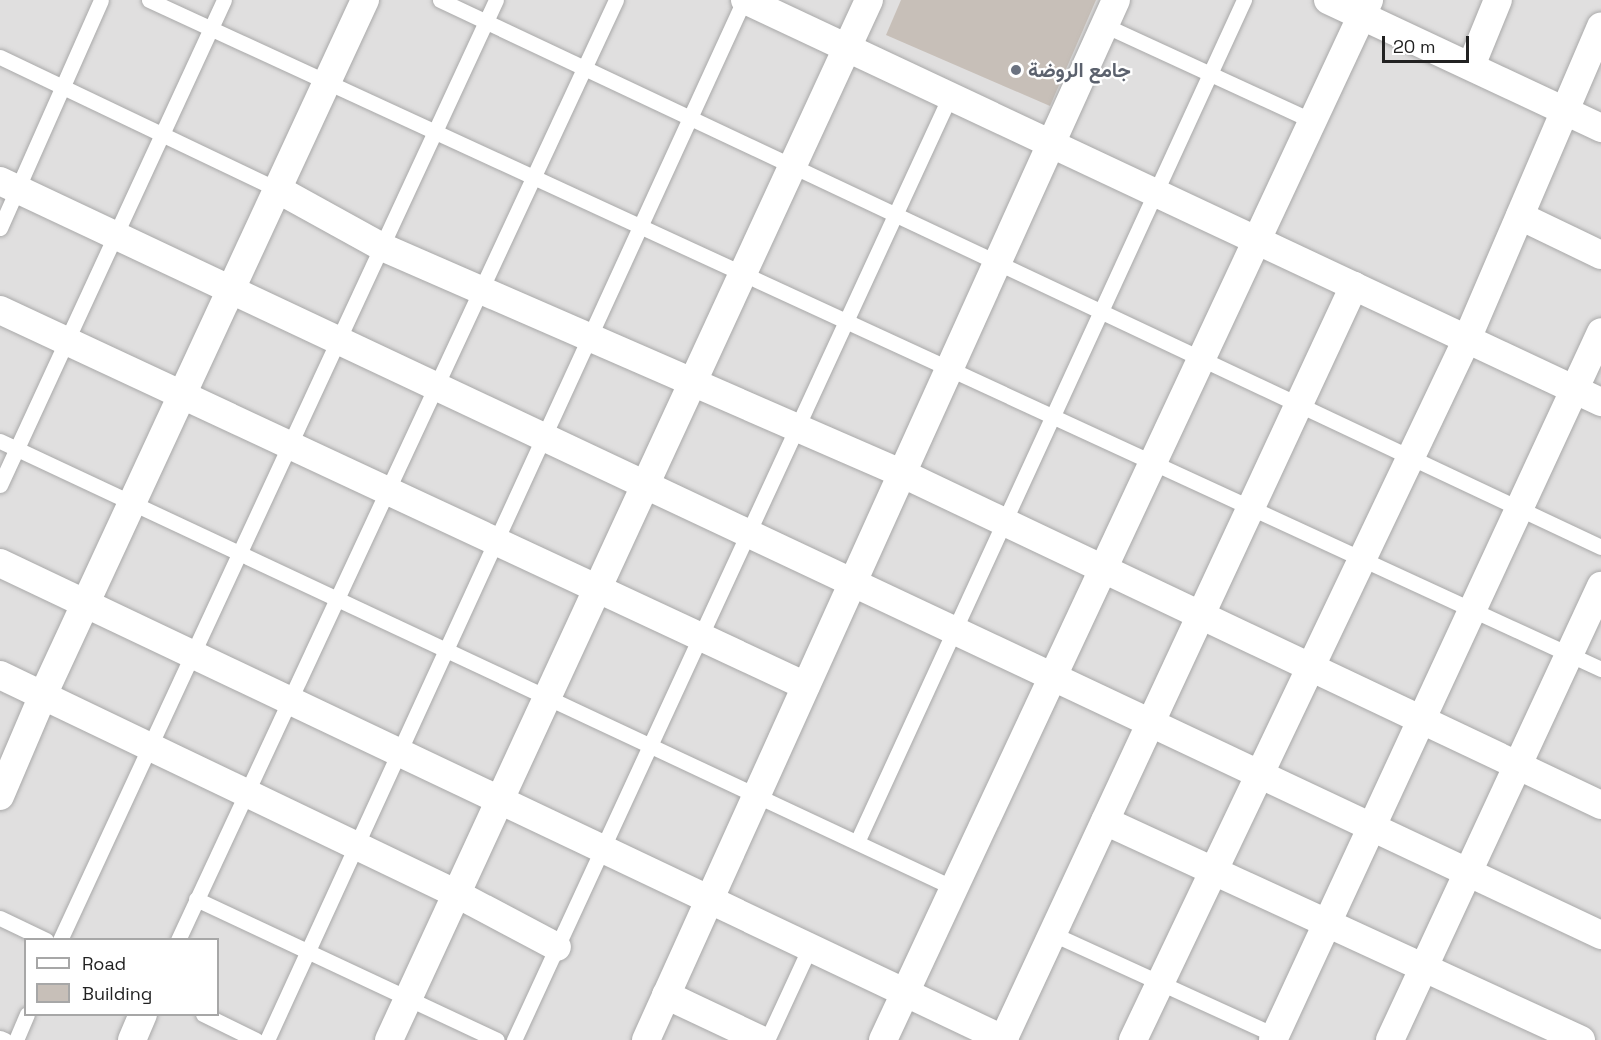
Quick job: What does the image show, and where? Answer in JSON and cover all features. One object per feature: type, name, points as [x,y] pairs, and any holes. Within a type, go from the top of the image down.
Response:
[{"type":"street","points":[[0,796],[85,603],[365,0]]},
{"type":"street","points":[[745,0],[1588,396]]},
{"type":"street","points":[[389,1040],[869,0]]},
{"type":"street","points":[[1328,0],[1365,8],[1471,66],[1601,128]]},
{"type":"street","points":[[1471,66],[1498,0]]},
{"type":"street","points":[[883,1040],[1365,8]]},
{"type":"street","points":[[646,1040],[1110,13]]},
{"type":"street","points":[[1133,1040],[1467,339],[1601,27]]},
{"type":"street","points":[[9,185],[1601,935]]},
{"type":"street","points":[[277,189],[382,247],[901,473],[1601,805]]},
{"type":"street","points":[[1520,216],[1601,255]]},
{"type":"street","points":[[0,563],[1004,1040],[1354,286]]},
{"type":"street","points":[[0,310],[181,397],[806,686]]},
{"type":"street","points":[[1278,1038],[1326,926],[1521,509],[1588,396],[1601,332]]},
{"type":"street","points":[[1390,1040],[1601,586]]},
{"type":"street","points":[[0,675],[457,894],[557,947]]},
{"type":"street","points":[[1105,821],[1326,926],[1581,1040]]},
{"type":"street","points":[[666,995],[761,1040]]},
{"type":"street","points":[[132,1040],[142,1016]]},
{"type":"lane","points":[[0,228],[9,185],[63,87],[101,0]]},
{"type":"lane","points":[[149,0],[847,319],[948,370],[1363,558],[1601,669]]},
{"type":"lane","points":[[0,485],[225,0]]},
{"type":"lane","points":[[440,0],[1601,547]]},
{"type":"lane","points":[[60,938],[496,0]]},
{"type":"lane","points":[[177,938],[616,0]]},
{"type":"lane","points":[[267,1040],[745,0]]},
{"type":"lane","points":[[857,842],[1244,0]]},
{"type":"lane","points":[[1110,13],[1210,74],[1313,121]]},
{"type":"lane","points":[[0,57],[277,189]]},
{"type":"lane","points":[[514,1040],[950,96]]},
{"type":"lane","points":[[0,441],[954,888]]},
{"type":"lane","points":[[196,900],[497,1040]]},
{"type":"lane","points":[[0,918],[44,938]]},
{"type":"lane","points":[[1053,934],[1278,1038]]},
{"type":"lane","points":[[767,1040],[810,947]]},
{"type":"lane","points":[[15,1040],[26,1016]]},
{"type":"lane","points":[[207,1016],[256,1040]]},
{"type":"lane","points":[[0,1038],[4,1040]]},
{"type":"shaded area","points":[[0,0],[1601,0],[1601,1040],[0,1040]]},
{"type":"building","name":"جامع الروضة","points":[[901,0],[1096,0],[1050,106],[886,35]]},
{"type":"place","name":"جامع الروضة","points":[[1016,70]]}]
